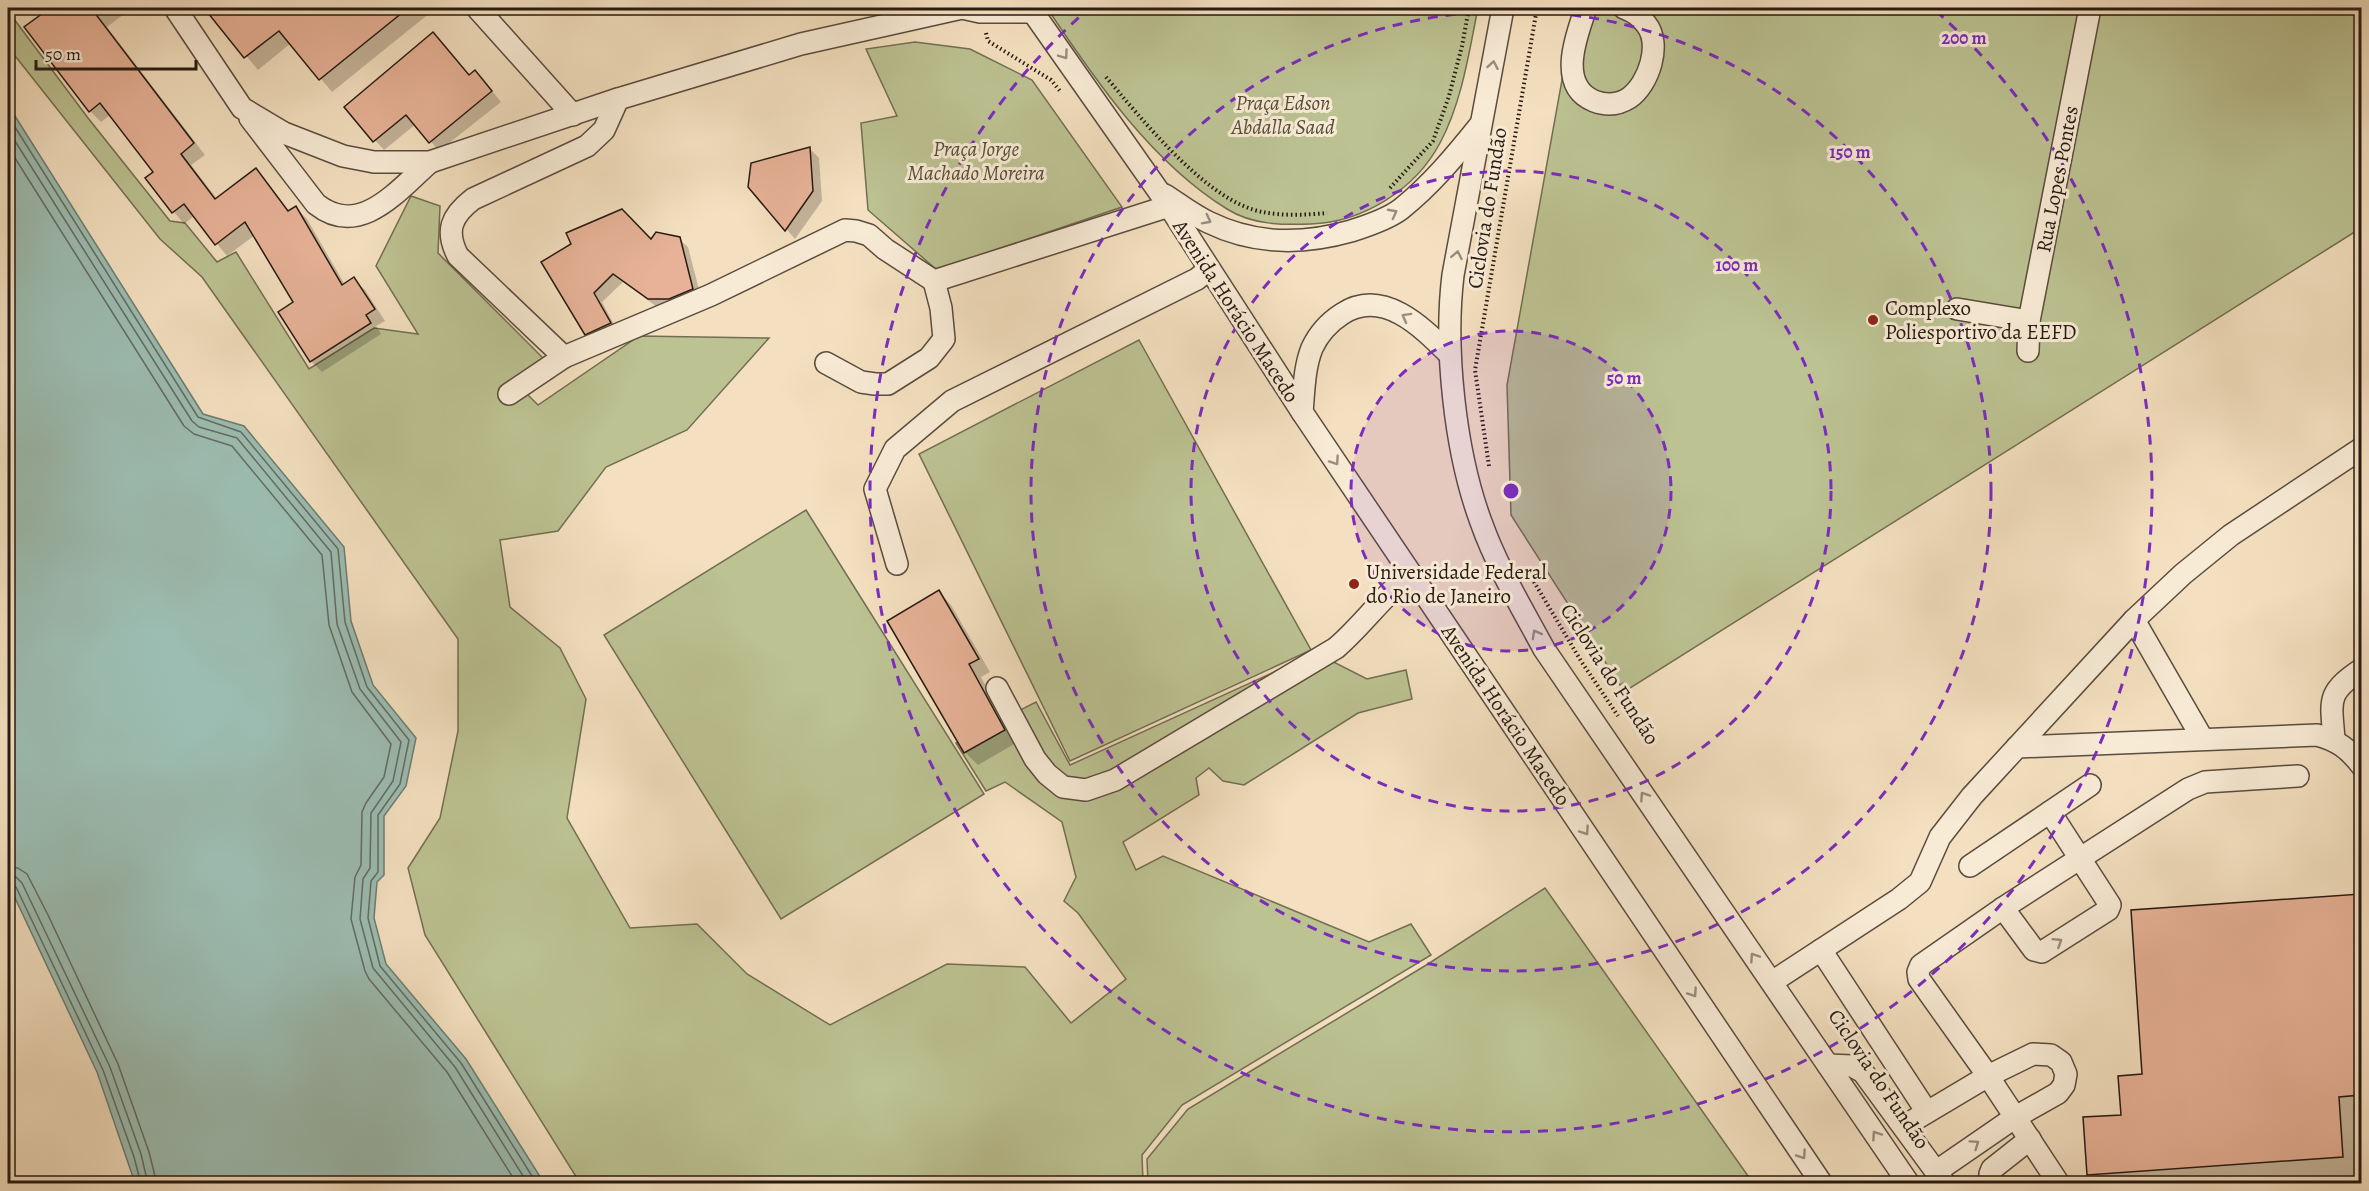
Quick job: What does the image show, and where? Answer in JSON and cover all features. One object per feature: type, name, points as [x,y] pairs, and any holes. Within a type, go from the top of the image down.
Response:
[{"type":"street","points":[[175,8],[242,108],[316,204],[328,213],[343,217],[361,215],[379,206],[430,162]]},
{"type":"street","points":[[477,8],[573,115]]},
{"type":"street","points":[[242,108],[284,133],[343,156],[374,162],[430,162],[618,99],[801,44],[962,8],[980,12],[1031,10]]},
{"type":"street","points":[[1503,8],[1453,275],[1450,303],[1450,355],[1464,458],[1481,523],[1515,597],[1544,649],[1909,1184]]},
{"type":"street","points":[[1586,8],[1577,34],[1573,57],[1573,79],[1578,89],[1587,98],[1614,105],[1630,97],[1643,83],[1650,63],[1653,44],[1647,24],[1632,11],[1624,8]]},
{"type":"street","name":"Rua Lopes Pontes","points":[[2028,351],[2029,321],[2090,8]]},
{"type":"street","name":"Avenida Horácio Macedo","points":[[1031,10],[1163,198],[1302,412],[1822,1184]]},
{"type":"street","points":[[564,357],[458,256],[450,241],[452,226],[458,211],[473,199],[587,146],[604,130],[618,99]]},
{"type":"street","points":[[934,281],[1163,198],[1207,222],[1236,233],[1278,242],[1323,239],[1365,226],[1400,210],[1453,159],[1482,122]]},
{"type":"street","points":[[509,394],[564,357],[711,295],[845,230],[869,235],[885,249],[934,281],[941,308],[944,339],[929,358],[888,384],[861,382],[826,363]]},
{"type":"street","points":[[897,564],[875,489],[895,449],[952,402],[1197,279],[1209,269]]},
{"type":"street","points":[[1302,412],[1311,350],[1330,322],[1348,310],[1362,306],[1378,306],[1393,310],[1419,325],[1450,355]]},
{"type":"street","points":[[1957,309],[2029,321]]},
{"type":"street","points":[[1772,982],[1899,899],[1920,882],[1940,837],[1972,796],[2134,620],[2183,574],[2231,535],[2361,448]]},
{"type":"street","points":[[997,688],[1035,759],[1047,774],[1064,787],[1086,790],[1115,780],[1336,648],[1358,630],[1399,583],[1411,574]]},
{"type":"street","points":[[2134,620],[2202,738]]},
{"type":"street","points":[[2334,739],[2331,700],[2343,681],[2361,669]]},
{"type":"street","points":[[2017,747],[2317,735],[2334,739],[2353,754],[2361,765]]},
{"type":"street","points":[[2059,1184],[1988,1076],[1919,979],[1918,972],[1921,965],[2003,908],[2188,789],[2205,782],[2298,776]]},
{"type":"street","points":[[1970,866],[2090,785]]},
{"type":"street","points":[[2003,908],[2037,952],[2042,952],[2108,910],[2110,904],[2050,812]]},
{"type":"street","points":[[1821,950],[1927,1112]]},
{"type":"street","points":[[1828,1065],[1852,1066],[1863,1072],[1941,1177],[2014,1118],[2058,1093],[2064,1085],[2066,1074],[2061,1062],[2051,1055],[2033,1054],[1988,1076],[1904,1126]]},
{"type":"street","points":[[1993,1184],[1990,1174],[1992,1169],[2030,1139]]},
{"type":"path","points":[[1385,192],[1433,141],[1449,96],[1469,8]]},
{"type":"path","name":"Ciclovia do Fundão","points":[[1489,471],[1475,370],[1537,8]]},
{"type":"path","points":[[1103,73],[1146,124],[1191,171],[1234,201],[1262,212],[1331,213]]},
{"type":"path","name":"Ciclovia do Fundão","points":[[1522,560],[1581,661],[1620,719]]},
{"type":"green space","name":"Praça Edson Abdalla Saad","points":[[1047,8],[1478,8],[1464,77],[1454,111],[1440,143],[1417,175],[1386,200],[1350,217],[1330,222],[1290,224],[1257,221],[1237,214],[1200,190],[1174,168],[1150,144],[1105,91]]},
{"type":"green space","name":"Complexo Poliesportivo da EEFD","points":[[1575,8],[2361,8],[2361,228],[1627,690],[1623,683],[1620,685],[1511,515],[1507,385]]},
{"type":"green space","points":[[8,11],[88,118],[170,221],[185,223],[217,262],[236,252],[309,369],[374,328],[418,334],[376,266],[411,196],[440,206],[438,253],[548,363],[527,394],[538,405],[639,336],[769,338],[687,430],[606,467],[558,531],[500,540],[510,607],[560,648],[586,699],[567,818],[630,928],[697,924],[747,974],[830,1025],[947,964],[1025,967],[1071,1023],[1126,979],[1078,913],[1064,901],[1076,877],[1062,822],[1005,782],[986,791],[956,743],[1036,702],[1070,765],[1316,653],[1367,679],[1406,670],[1412,699],[1358,713],[1244,785],[1223,781],[1209,768],[1196,778],[1199,795],[1123,842],[1136,870],[1163,856],[1369,942],[1411,924],[1431,955],[1182,1105],[1142,1155],[1143,1183],[580,1183],[425,935],[408,868],[440,818],[458,731],[458,639],[202,277],[160,239],[8,47]]},
{"type":"green space","name":"Praça Jorge Machado Moreira","points":[[915,42],[970,49],[1032,80],[1122,207],[937,270],[868,210],[861,123],[897,116],[866,49]]},
{"type":"green space","points":[[1139,340],[1311,650],[1070,761],[919,454]]},
{"type":"green space","points":[[806,510],[984,794],[781,919],[604,635]]},
{"type":"green space","points":[[1545,888],[1753,1183],[1148,1183],[1147,1159],[1188,1109],[1428,964]]},
{"type":"water","points":[[8,105],[203,414],[244,426],[344,547],[351,621],[373,685],[416,738],[406,786],[384,816],[384,875],[377,882],[374,918],[386,964],[466,1059],[544,1183],[135,1183],[97,1072],[8,883]]},
{"type":"building","points":[[50,8],[91,8],[194,143],[181,154],[215,199],[256,168],[288,211],[296,206],[342,285],[354,277],[375,309],[366,315],[371,323],[310,362],[278,312],[293,302],[245,222],[215,245],[184,204],[172,213],[145,178],[153,172],[100,103],[89,112],[24,27]]},
{"type":"building","points":[[204,8],[408,8],[319,80],[279,31],[244,58]]},
{"type":"building","points":[[433,32],[469,75],[475,70],[492,91],[429,143],[406,115],[373,142],[344,107]]},
{"type":"building","points":[[810,147],[813,191],[785,231],[748,187],[751,163]]},
{"type":"building","points":[[622,209],[651,239],[656,232],[680,237],[693,289],[669,299],[648,299],[613,274],[594,293],[611,323],[585,335],[541,262],[571,244],[566,233]]},
{"type":"building","points":[[939,590],[979,659],[969,664],[1005,730],[964,753],[887,621]]},
{"type":"building","points":[[2361,894],[2361,1095],[2339,1097],[2343,1157],[2087,1175],[2083,1117],[2121,1115],[2118,1076],[2142,1074],[2131,910]]},
{"type":"place","name":"Complexo Poliesportivo da EEFD","points":[[1873,320]]},
{"type":"place","name":"Universidade Federal do Rio de Janeiro","points":[[1354,584]]}]
